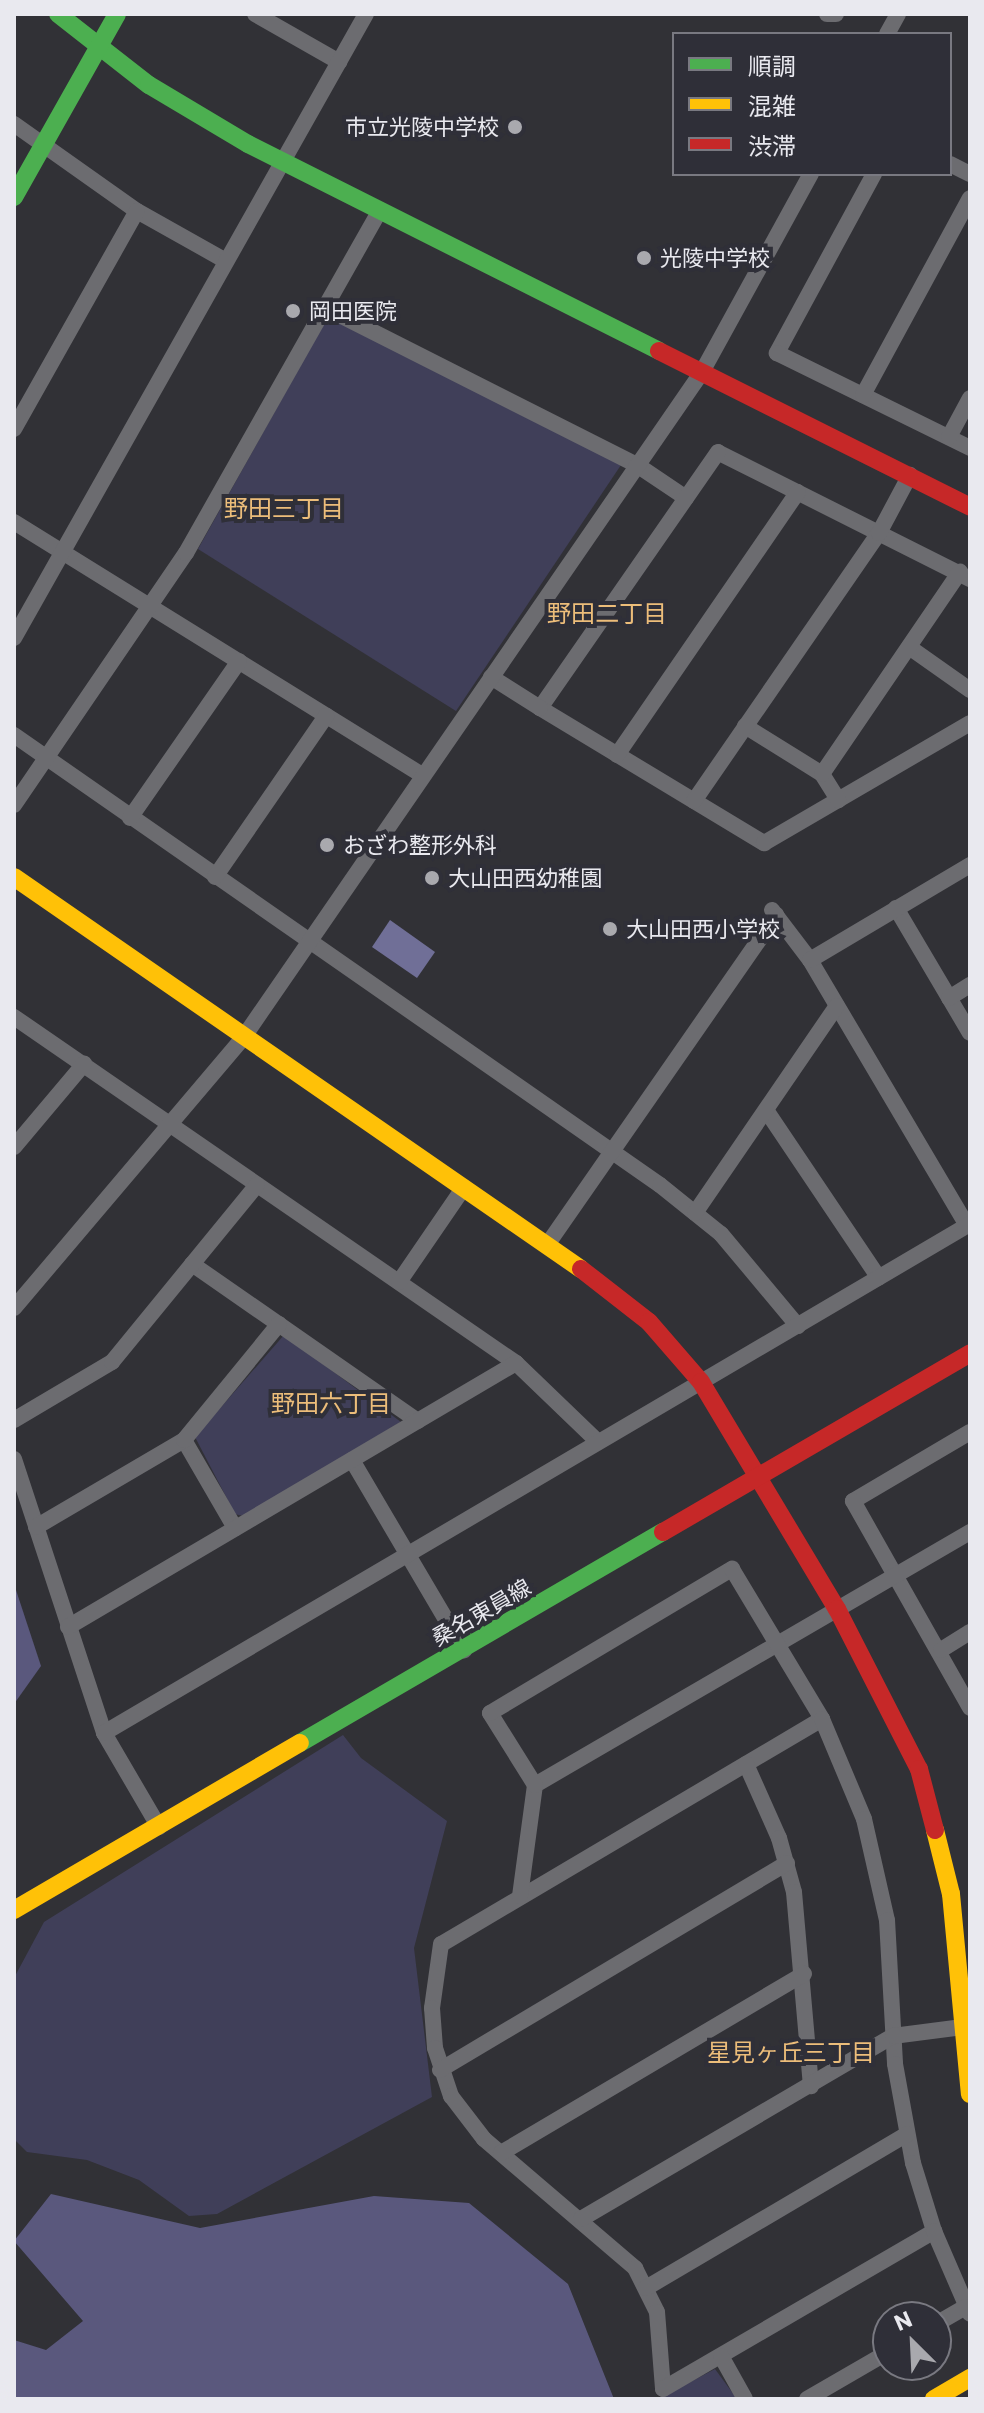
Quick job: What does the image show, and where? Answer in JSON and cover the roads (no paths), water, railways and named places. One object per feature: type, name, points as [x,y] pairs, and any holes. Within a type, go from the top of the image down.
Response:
[{"type":"street","points":[[58,14],[98,47],[190,111],[283,161],[970,507]]},
{"type":"street","points":[[14,197],[117,14]]},
{"type":"street","points":[[255,14],[339,62]]},
{"type":"street","points":[[14,638],[366,14]]},
{"type":"street","points":[[827,14],[836,14]]},
{"type":"street","points":[[888,32],[898,14]]},
{"type":"street","points":[[14,124],[137,211],[226,261]]},
{"type":"street","points":[[952,165],[970,174]]},
{"type":"street","points":[[14,1308],[243,1038],[702,372],[810,176]]},
{"type":"street","points":[[873,176],[777,353],[970,448]]},
{"type":"street","points":[[863,395],[970,198]]},
{"type":"street","points":[[14,805],[151,606],[380,210]]},
{"type":"street","points":[[14,429],[137,211]]},
{"type":"street","points":[[326,308],[637,465],[686,498]]},
{"type":"street","points":[[949,437],[970,398]]},
{"type":"street","points":[[540,708],[718,452],[965,576],[909,647],[822,774]]},
{"type":"street","points":[[694,801],[879,533],[910,475]]},
{"type":"street","points":[[617,755],[798,492]]},
{"type":"street","points":[[14,522],[423,776]]},
{"type":"street","points":[[909,647],[970,690]]},
{"type":"street","points":[[130,818],[239,661]]},
{"type":"street","points":[[491,677],[764,843],[970,723]]},
{"type":"street","points":[[215,877],[326,716]]},
{"type":"street","points":[[745,726],[822,774],[838,800]]},
{"type":"street","points":[[14,735],[44,760],[612,1150],[721,1234],[798,1326]]},
{"type":"street","points":[[810,960],[970,865]]},
{"type":"street","points":[[14,877],[547,1245],[649,1322],[701,1382],[837,1609],[899,1723],[933,1816],[951,1894],[966,2026],[970,2094]]},
{"type":"street","points":[[896,908],[970,1033]]},
{"type":"street","points":[[104,1733],[968,1225],[810,960],[774,913],[547,1245]]},
{"type":"street","points":[[949,998],[970,985]]},
{"type":"street","points":[[695,1213],[837,1006]]},
{"type":"street","points":[[14,1017],[516,1363],[598,1442]]},
{"type":"street","points":[[14,1147],[84,1064]]},
{"type":"street","points":[[766,1110],[879,1278]]},
{"type":"street","points":[[14,1420],[112,1362],[257,1185]]},
{"type":"street","points":[[399,1282],[464,1187]]},
{"type":"street","points":[[192,1264],[418,1421]]},
{"type":"street","points":[[36,1527],[184,1440],[279,1324]]},
{"type":"street","name":"桑名東員線","points":[[14,1910],[970,1353]]},
{"type":"street","points":[[68,1627],[516,1363]]},
{"type":"street","points":[[970,1432],[853,1501],[941,1650],[970,1708]]},
{"type":"street","points":[[184,1440],[235,1528]]},
{"type":"street","points":[[14,1459],[104,1733],[159,1827]]},
{"type":"street","points":[[352,1460],[464,1650]]},
{"type":"street","points":[[535,1785],[779,1646],[970,1532]]},
{"type":"street","points":[[520,1896],[535,1785],[490,1713],[732,1569],[822,1719],[864,1819],[878,1869],[890,1944],[893,2036],[907,2134],[934,2231],[968,2310]]},
{"type":"street","points":[[941,1650],[970,1632]]},
{"type":"street","points":[[822,1719],[441,1944],[432,2008],[440,2070],[466,2118],[501,2153],[627,2258],[657,2312],[663,2389],[934,2231]]},
{"type":"street","points":[[746,1764],[787,1863],[804,1974],[811,2086]]},
{"type":"street","points":[[440,2070],[787,1863]]},
{"type":"street","points":[[501,2153],[804,1974]]},
{"type":"street","points":[[581,2219],[893,2036],[966,2026]]},
{"type":"street","points":[[646,2288],[907,2134]]},
{"type":"street","points":[[721,2356],[745,2399]]},
{"type":"street","points":[[807,2399],[872,2361]]},
{"type":"street","points":[[934,2399],[970,2378]]},
{"type":"place","name":"市立光陵中学校","points":[[515,127]]},
{"type":"place","name":"光陵中学校","points":[[644,258]]},
{"type":"place","name":"岡田医院","points":[[293,311]]},
{"type":"place","name":"おざわ整形外科","points":[[327,845]]},
{"type":"place","name":"大山田西幼稚園","points":[[432,878]]},
{"type":"place","name":"大山田西小学校","points":[[610,929]]},
{"type":"district","name":"野田三丁目","points":[[284,508]]},
{"type":"district","name":"野田二丁目","points":[[607,613]]},
{"type":"district","name":"野田六丁目","points":[[331,1403]]},
{"type":"district","name":"星見ヶ丘三丁目","points":[[791,2052]]}]
